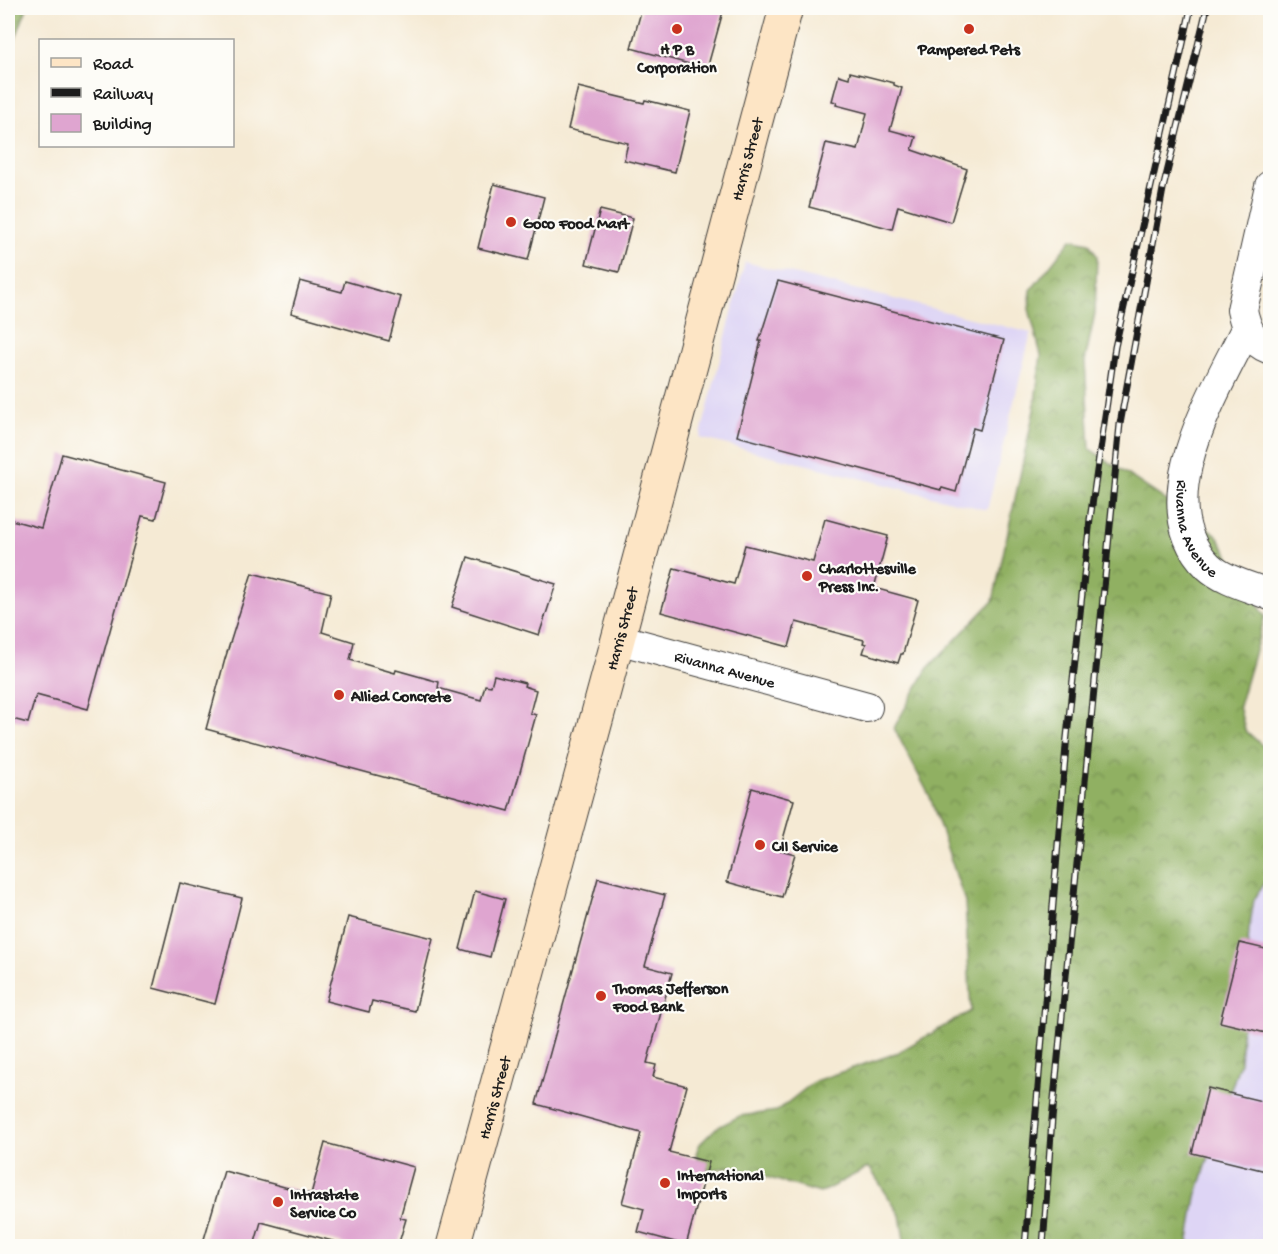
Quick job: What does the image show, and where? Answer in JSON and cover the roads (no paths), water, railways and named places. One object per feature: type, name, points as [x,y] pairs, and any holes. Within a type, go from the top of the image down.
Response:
[{"type":"street","name":"Harris Street","points":[[453,1246],[786,8]]},
{"type":"street","points":[[1270,186],[1242,310],[1246,329],[1255,340],[1270,349]]},
{"type":"street","name":"Rivanna Avenue","points":[[1246,329],[1194,437],[1185,470],[1183,505],[1187,532],[1194,548],[1208,566],[1219,574],[1270,595]]},
{"type":"street","name":"Rivanna Avenue","points":[[618,639],[867,707]]},
{"type":"railway","points":[[1025,1246],[1066,746],[1090,519],[1115,347],[1191,8]]},
{"type":"railway","points":[[1043,1246],[1052,1119],[1120,424],[1163,189],[1207,8]]},
{"type":"place","name":"H P B Corporation","points":[[677,29]]},
{"type":"place","name":"Pampered Pets","points":[[969,29]]},
{"type":"place","name":"Goco Food Mart","points":[[511,222]]},
{"type":"place","name":"Charlottesville Press Inc.","points":[[807,576]]},
{"type":"place","name":"Allied Concrete","points":[[339,695]]},
{"type":"place","name":"CII Service","points":[[760,845]]},
{"type":"place","name":"Thomas Jefferson Food Bank","points":[[601,996]]},
{"type":"place","name":"International Imports","points":[[665,1183]]},
{"type":"place","name":"Intrastate Service Co","points":[[278,1202]]}]
